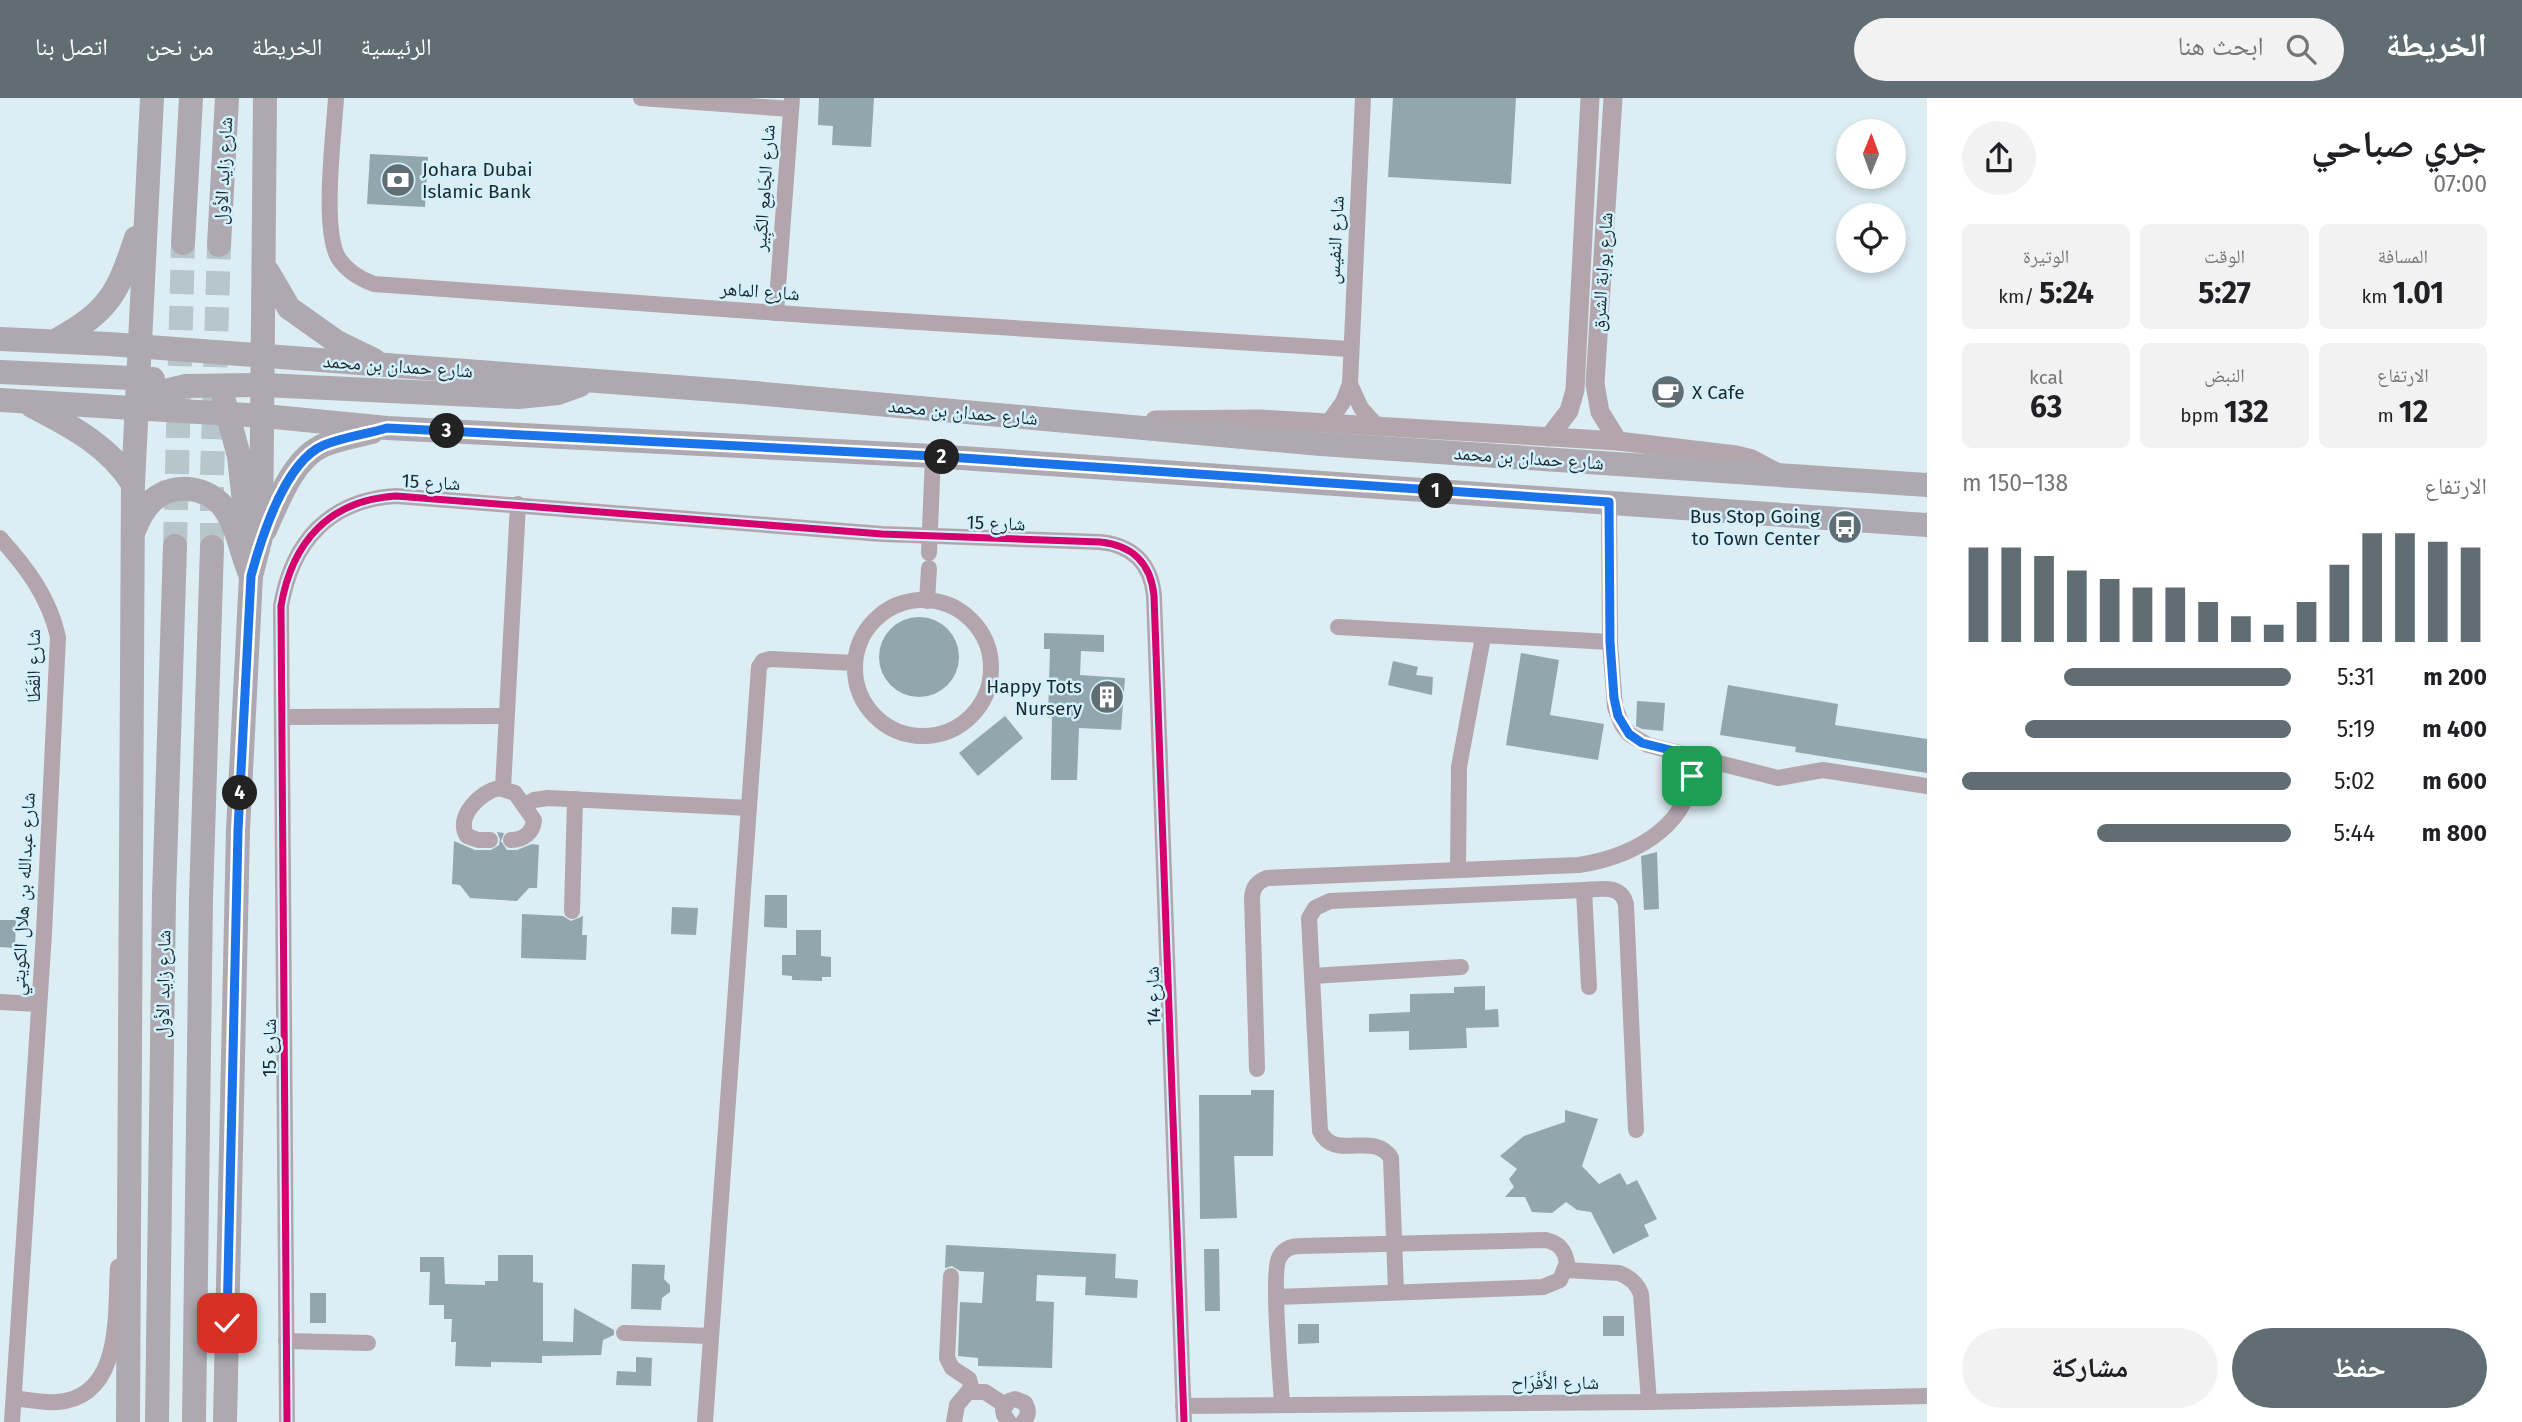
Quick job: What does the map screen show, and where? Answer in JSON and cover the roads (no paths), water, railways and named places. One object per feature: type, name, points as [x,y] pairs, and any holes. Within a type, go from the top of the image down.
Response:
[{"type":"main road","points":[[128,1422],[132,533],[152,98]]},
{"type":"main road","name":"شارع زايد الأول","points":[[183,243],[191,98]]},
{"type":"main road","name":"شارع زايد الأول","points":[[219,245],[227,98]]},
{"type":"main road","points":[[251,576],[261,537],[265,98]]},
{"type":"main road","points":[[55,341],[85,325],[107,303],[126,267],[145,210]]},
{"type":"main road","points":[[265,268],[289,308],[337,342],[384,365]]},
{"type":"main road","name":"شارع حمدان بن محمد","points":[[0,339],[140,346],[743,392],[1335,445],[1927,485]]},
{"type":"main road","points":[[140,346],[184,358],[204,370],[215,382],[229,414],[243,477],[251,576],[238,830],[225,1422]]},
{"type":"main road","points":[[137,408],[157,393],[170,388],[215,382],[251,368],[264,356]]},
{"type":"main road","points":[[0,372],[518,397],[558,393],[590,381]]},
{"type":"main road","points":[[11,400],[61,421],[106,450],[133,484]]},
{"type":"main road","name":"شارع حمدان بن محمد","points":[[11,400],[264,416],[387,428],[933,456],[1927,525]]},
{"type":"main road","points":[[261,537],[293,476],[313,452],[323,445],[387,428]]},
{"type":"main road","points":[[132,533],[145,509],[163,493],[176,489],[201,492],[222,506],[230,516],[251,576]]},
{"type":"main road","name":"شارع زايد الأول","points":[[157,1422],[164,911],[175,546]]},
{"type":"main road","name":"شارع زايد الأول","points":[[194,1422],[201,913],[212,547]]},
{"type":"street","name":"شارع الماهر","points":[[335,98],[330,232],[339,259],[360,279],[374,284],[776,313],[1350,349]]},
{"type":"street","name":"شارع الجَامِع الكَبِير","points":[[642,98],[791,103],[776,313]]},
{"type":"street","name":"شارع النفيس","points":[[1328,423],[1343,402],[1350,384],[1363,98]]},
{"type":"street","name":"شارع بوابة الشرق","points":[[1549,437],[1569,411],[1576,390],[1590,98]]},
{"type":"street","name":"شارع بوابة الشرق","points":[[1613,98],[1595,384],[1600,412],[1618,441]]},
{"type":"street","name":"شارع النفيس","points":[[1350,384],[1361,408],[1377,426]]},
{"type":"street","points":[[1101,425],[1226,418],[1618,441],[1736,455],[1760,463],[1782,475]]},
{"type":"street","points":[[927,601],[933,456]]},
{"type":"street","name":"شارع 15","points":[[287,1422],[281,606],[288,575],[310,536],[328,519],[359,502],[377,497],[418,496],[836,531],[1115,543],[1129,549],[1149,570]]},
{"type":"street","points":[[1609,502],[1610,642],[1614,698],[1622,725],[1629,734],[1642,743],[1778,778],[1823,770],[1927,786]]},
{"type":"street","points":[[503,789],[518,504]]},
{"type":"street","name":"شارع القَطَا","points":[[0,538],[41,590],[53,615],[58,637],[53,728]]},
{"type":"street","name":"شارع 14","points":[[1149,570],[1154,596],[1184,1414]]},
{"type":"street","points":[[927,601],[953,607],[964,614],[982,634],[987,646],[991,673],[989,686],[977,710],[957,727],[932,735],[905,734],[881,722],[864,701],[858,689],[855,663],[862,638],[878,617],[901,604],[927,601]]},
{"type":"street","points":[[1338,627],[1610,642]]},
{"type":"street","points":[[1458,870],[1459,767],[1483,637]]},
{"type":"street","points":[[705,1422],[760,664],[770,659],[855,663]]},
{"type":"street","points":[[282,717],[506,716]]},
{"type":"street","name":"شارع عبدالله بن هلال الكويتي","points":[[12,1422],[44,933],[53,728]]},
{"type":"street","points":[[1257,1069],[1252,897],[1257,883],[1267,878],[1579,865],[1605,860],[1629,851],[1661,831],[1682,807],[1690,787],[1690,755]]},
{"type":"street","points":[[490,840],[471,839],[467,836],[463,821],[465,815],[487,792],[503,789],[515,793],[533,815],[532,829],[523,838],[511,840]]},
{"type":"street","points":[[525,805],[541,799],[575,799],[748,808]]},
{"type":"street","points":[[572,911],[575,799]]},
{"type":"street","points":[[1396,1292],[1392,1163],[1389,1153],[1375,1145],[1334,1145],[1326,1140],[1320,1131],[1309,918],[1315,908],[1325,902],[1584,890],[1614,889],[1622,894],[1625,899],[1636,1130]]},
{"type":"street","points":[[1584,890],[1589,987]]},
{"type":"street","points":[[1312,976],[1461,967]]},
{"type":"street","points":[[0,1002],[38,1004]]},
{"type":"street","points":[[14,1398],[58,1402],[72,1399],[96,1384],[104,1372],[112,1345],[120,1246],[130,1210]]},
{"type":"street","points":[[1277,1297],[1543,1287],[1556,1283],[1566,1270],[1567,1263],[1563,1250],[1546,1240],[1294,1246],[1287,1249],[1276,1266],[1277,1297],[1282,1405]]},
{"type":"street","points":[[1566,1270],[1619,1273],[1627,1275],[1636,1284],[1641,1294],[1649,1402]]},
{"type":"street","points":[[951,1276],[947,1358],[952,1368],[969,1379],[972,1391]]},
{"type":"street","points":[[624,1333],[711,1336]]},
{"type":"street","points":[[286,1341],[368,1343]]},
{"type":"street","points":[[954,1422],[958,1402],[972,1391],[985,1392],[1005,1405]]},
{"type":"street","name":"شارع الأَفْرَاح","points":[[1184,1414],[1282,1405],[1649,1402],[1927,1396]]},
{"type":"street","points":[[1005,1405],[1014,1399],[1025,1403],[1028,1414],[1023,1422]]},
{"type":"street","points":[[1005,1405],[1004,1415],[1009,1422]]},
{"type":"tunnel","points":[[175,546],[183,243]]},
{"type":"tunnel","points":[[212,547],[219,245]]},
{"type":"place","name":"Johara Dubai Islamic Bank","points":[[398,180]]},
{"type":"place","name":"X Cafe","points":[[1668,392]]},
{"type":"place","name":"Bus Stop Going to Town Center","points":[[1845,527]]},
{"type":"place","name":"Happy Tots Nursery","points":[[1107,697]]}]
